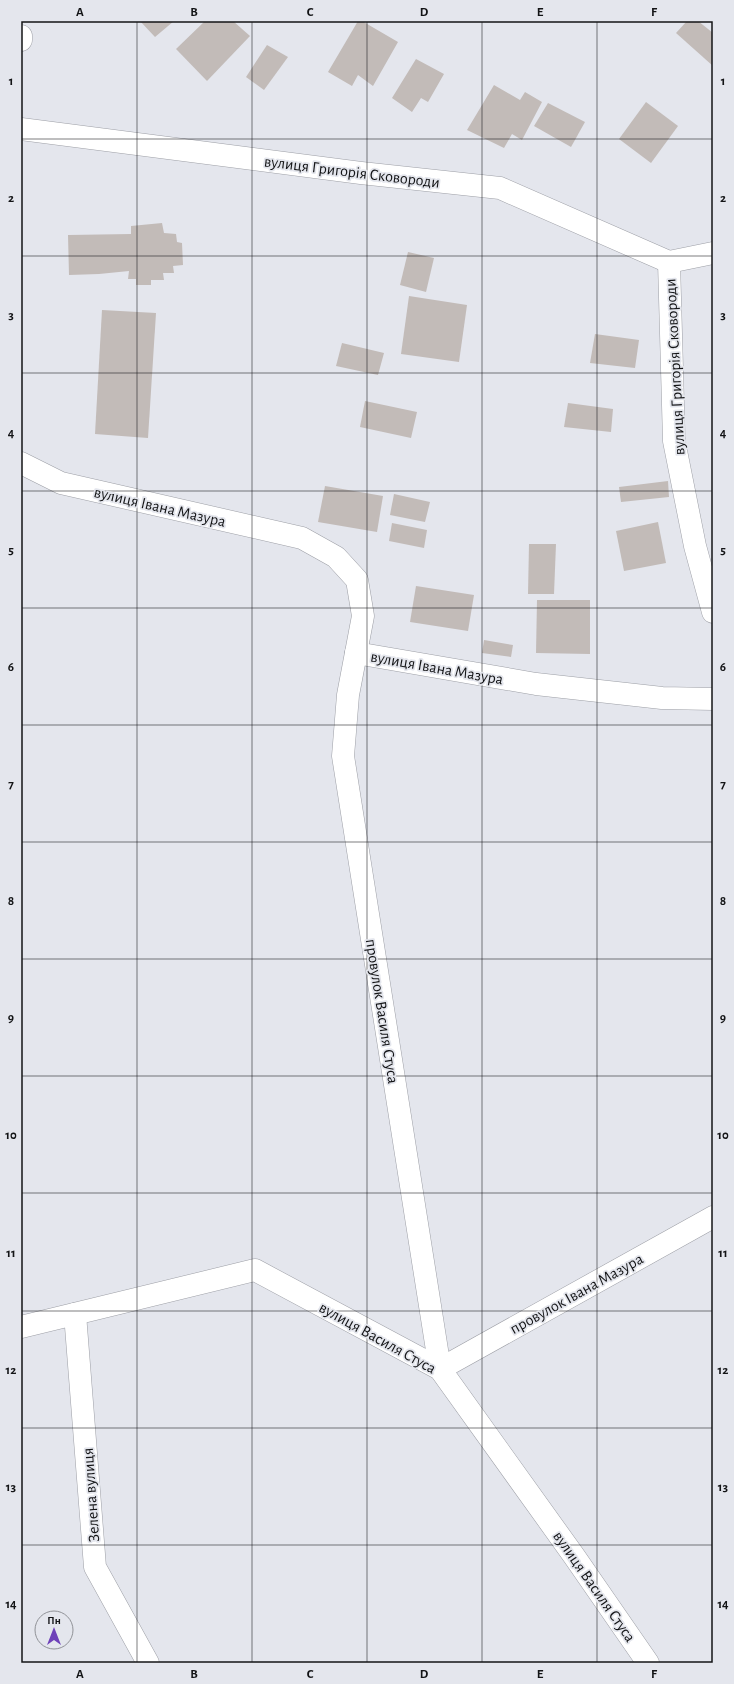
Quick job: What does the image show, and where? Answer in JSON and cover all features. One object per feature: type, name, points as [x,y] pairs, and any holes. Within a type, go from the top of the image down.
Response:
[{"type":"street","name":"вулиця Григорія Сковороди","points":[[21,129],[361,173],[500,188],[669,262],[713,254]]},
{"type":"street","name":"вулиця Григорія Сковороди","points":[[669,262],[674,441],[695,546],[713,612]]},
{"type":"street","name":"вулиця Івана Мазура","points":[[21,462],[61,483],[302,538],[336,557],[356,580],[363,616],[356,653],[536,684],[662,698],[713,699]]},
{"type":"street","name":"провулок Василя Стуса","points":[[356,653],[348,695],[343,756],[440,1368]]},
{"type":"street","name":"провулок Івана Мазура","points":[[440,1368],[713,1217]]},
{"type":"street","name":"вулиця Василя Стуса","points":[[21,1327],[255,1270],[440,1368],[648,1663]]},
{"type":"street","name":"Зелена вулиця","points":[[75,1314],[95,1567],[148,1663]]},
{"type":"building","points":[[140,21],[174,21],[155,37]]},
{"type":"building","points":[[205,21],[233,21],[250,36],[207,81],[176,49]]},
{"type":"building","points":[[358,21],[362,21],[398,42],[373,86],[358,75],[352,86],[328,72]]},
{"type":"building","points":[[687,21],[698,21],[713,33],[713,66],[676,33]]},
{"type":"building","points":[[267,45],[288,57],[264,90],[246,77]]},
{"type":"building","points":[[416,59],[444,74],[428,102],[421,98],[412,112],[392,98]]},
{"type":"building","points":[[494,85],[520,100],[525,92],[542,102],[522,140],[512,134],[504,148],[467,130]]},
{"type":"building","points":[[646,102],[678,126],[651,163],[619,139]]},
{"type":"building","points":[[548,103],[585,122],[571,147],[534,126]]},
{"type":"building","points":[[162,223],[164,233],[176,234],[177,242],[182,243],[183,265],[173,266],[174,273],[163,273],[164,280],[151,280],[151,285],[136,285],[136,279],[128,279],[129,271],[69,275],[68,235],[131,234],[131,226]]},
{"type":"building","points":[[408,252],[434,258],[426,292],[400,285]]},
{"type":"building","points":[[409,296],[467,305],[459,362],[401,354]]},
{"type":"building","points":[[102,310],[156,313],[148,438],[95,434]]},
{"type":"building","points":[[595,334],[639,340],[635,368],[590,363]]},
{"type":"building","points":[[342,343],[384,353],[378,375],[336,366]]},
{"type":"building","points":[[365,401],[417,412],[411,438],[360,427]]},
{"type":"building","points":[[568,403],[613,409],[611,432],[564,427]]},
{"type":"building","points":[[668,481],[669,497],[621,502],[619,487]]},
{"type":"building","points":[[325,486],[383,496],[377,532],[318,522]]},
{"type":"building","points":[[394,494],[430,502],[425,522],[390,515]]},
{"type":"building","points":[[658,522],[666,563],[624,571],[616,531]]},
{"type":"building","points":[[392,523],[427,530],[424,548],[389,541]]},
{"type":"building","points":[[529,544],[556,544],[554,594],[528,594]]},
{"type":"building","points":[[416,586],[474,595],[468,631],[410,622]]},
{"type":"building","points":[[537,600],[590,600],[590,654],[536,653]]},
{"type":"building","points":[[484,640],[513,645],[511,657],[482,653]]}]
